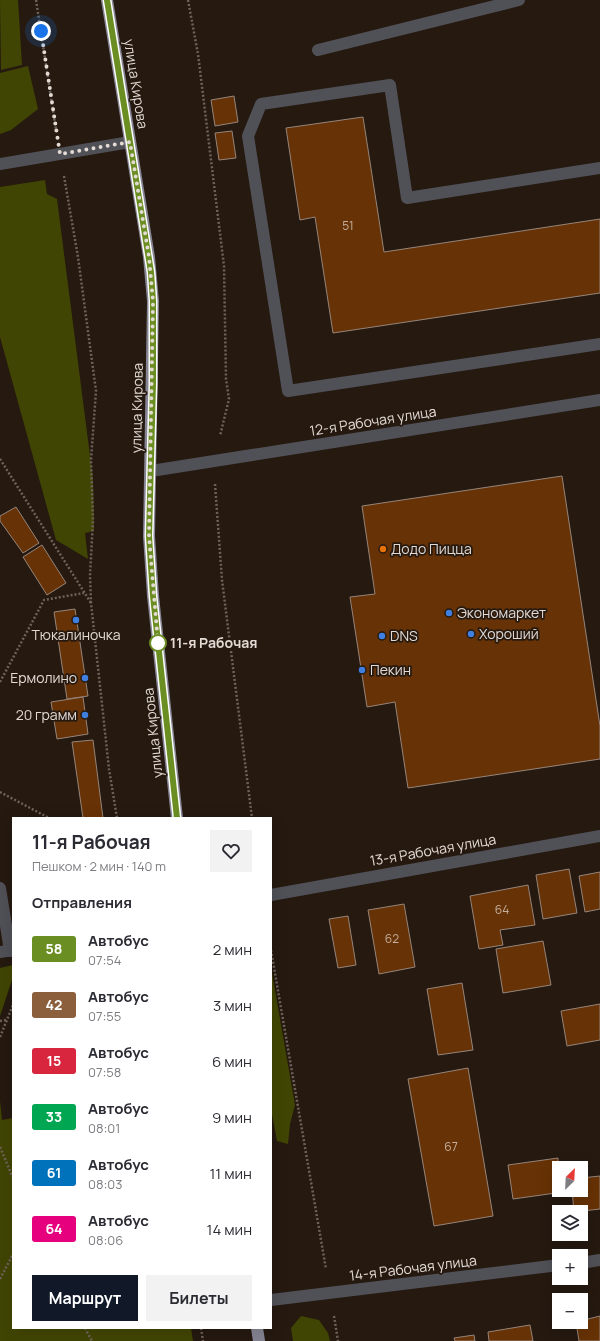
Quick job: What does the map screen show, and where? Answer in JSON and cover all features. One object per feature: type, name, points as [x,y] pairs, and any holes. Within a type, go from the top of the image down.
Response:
[{"type":"main road","name":"улица Кирова","points":[[107,0],[149,257],[153,301],[149,536],[153,596],[178,817]]},
{"type":"main road","points":[[257,1329],[259,1341]]},
{"type":"street","points":[[318,50],[519,0]]},
{"type":"street","points":[[600,168],[407,198],[390,85],[261,104],[248,136],[288,392],[600,344]]},
{"type":"street","points":[[0,164],[130,142]]},
{"type":"street","name":"12-я Рабочая улица","points":[[151,471],[600,400]]},
{"type":"street","name":"13-я Рабочая улица","points":[[272,895],[600,836]]},
{"type":"street","points":[[0,888],[8,951]]},
{"type":"street","points":[[588,1262],[600,1260]]},
{"type":"street","name":"14-я Рабочая улица","points":[[272,1300],[552,1266]]},
{"type":"path","points":[[36,0],[78,257],[96,391],[91,460],[93,520],[90,575],[91,603],[109,769],[117,817]]},
{"type":"path","points":[[188,0],[198,54],[224,266],[226,379],[229,399],[214,461],[222,580],[252,817]]},
{"type":"path","points":[[0,459],[91,603]]},
{"type":"path","points":[[0,682],[44,600],[84,593]]},
{"type":"path","points":[[0,792],[46,817]]},
{"type":"path","points":[[272,956],[338,1341]]},
{"type":"path","points":[[0,1037],[12,1008]]},
{"type":"path","points":[[0,1021],[7,1020]]},
{"type":"path","points":[[0,1147],[12,1176]]},
{"type":"path","points":[[0,1279],[12,1256]]},
{"type":"path","points":[[86,1329],[92,1341]]},
{"type":"path","points":[[201,1329],[203,1341]]},
{"type":"shaded area","points":[[0,0],[18,0],[22,65],[1,70]]},
{"type":"shaded area","points":[[28,66],[38,109],[11,130],[0,134],[0,73]]},
{"type":"shaded area","points":[[45,180],[47,194],[57,199],[93,479],[94,531],[85,533],[88,559],[56,540],[0,337],[0,187]]},
{"type":"shaded area","points":[[12,965],[12,980],[0,1016],[0,968]]},
{"type":"shaded area","points":[[272,973],[295,1105],[290,1124],[288,1144],[277,1141],[272,1114]]},
{"type":"shaded area","points":[[0,1101],[2,1120],[12,1118],[12,1329],[191,1329],[193,1341],[0,1341]]},
{"type":"shaded area","points":[[301,1316],[319,1320],[328,1333],[330,1341],[293,1341],[291,1328]]},
{"type":"building","points":[[234,96],[238,122],[215,126],[211,100]]},
{"type":"building","points":[[363,117],[384,252],[600,219],[600,293],[333,333],[315,217],[300,220],[286,128]]},
{"type":"building","points":[[232,131],[236,158],[219,160],[215,133]]},
{"type":"building","name":"Хороший","points":[[562,476],[600,726],[600,759],[408,788],[395,702],[367,707],[350,597],[375,594],[362,506]]},
{"type":"building","points":[[16,507],[39,543],[23,553],[0,521],[0,516]]},
{"type":"building","points":[[42,545],[66,583],[47,595],[23,557]]},
{"type":"building","points":[[75,609],[88,696],[67,699],[54,612]]},
{"type":"building","points":[[83,697],[88,734],[57,739],[51,702]]},
{"type":"building","points":[[93,740],[103,817],[83,817],[72,742]]},
{"type":"building","points":[[569,869],[577,913],[543,919],[536,875]]},
{"type":"building","points":[[600,872],[600,909],[585,912],[579,876]]},
{"type":"building","points":[[528,885],[535,925],[500,930],[503,945],[479,949],[470,896]]},
{"type":"building","points":[[404,904],[415,967],[379,974],[368,910]]},
{"type":"building","points":[[348,916],[356,965],[338,968],[329,919]]},
{"type":"building","points":[[543,941],[551,985],[503,993],[496,949]]},
{"type":"building","points":[[462,983],[473,1050],[438,1055],[427,989]]},
{"type":"building","points":[[600,1004],[600,1040],[567,1046],[561,1011]]},
{"type":"building","points":[[468,1068],[493,1216],[434,1226],[408,1079]]},
{"type":"building","points":[[558,1158],[558,1161],[552,1161],[552,1194],[513,1199],[508,1165]]},
{"type":"building","points":[[600,1176],[600,1209],[588,1210],[588,1205],[573,1205],[573,1197],[588,1197],[588,1177]]},
{"type":"building","points":[[600,1316],[600,1341],[579,1341],[577,1329],[588,1329],[588,1319]]},
{"type":"building","points":[[530,1325],[533,1341],[489,1341],[488,1332]]},
{"type":"building","points":[[474,1335],[475,1341],[455,1341],[454,1338]]},
{"type":"bus line","name":"58","points":[[107,0],[151,272],[153,301],[153,384],[149,536],[153,596],[177,817]]},
{"type":"place","name":"Додо Пицца","points":[[383,549]]},
{"type":"place","name":"Экономаркет","points":[[449,613]]},
{"type":"place","name":"Тюкалиночка","points":[[76,620]]},
{"type":"place","name":"Хороший","points":[[471,634]]},
{"type":"place","name":"DNS","points":[[382,636]]},
{"type":"place","name":"11-я Рабочая","points":[[158,643]]},
{"type":"place","name":"Пекин","points":[[362,670]]},
{"type":"place","name":"Ермолино","points":[[85,678]]},
{"type":"place","name":"20 грамм","points":[[85,715]]},
{"type":"route","points":[[41,31],[60,154],[130,142],[149,257],[153,301],[153,384],[149,536],[158,643]]}]
